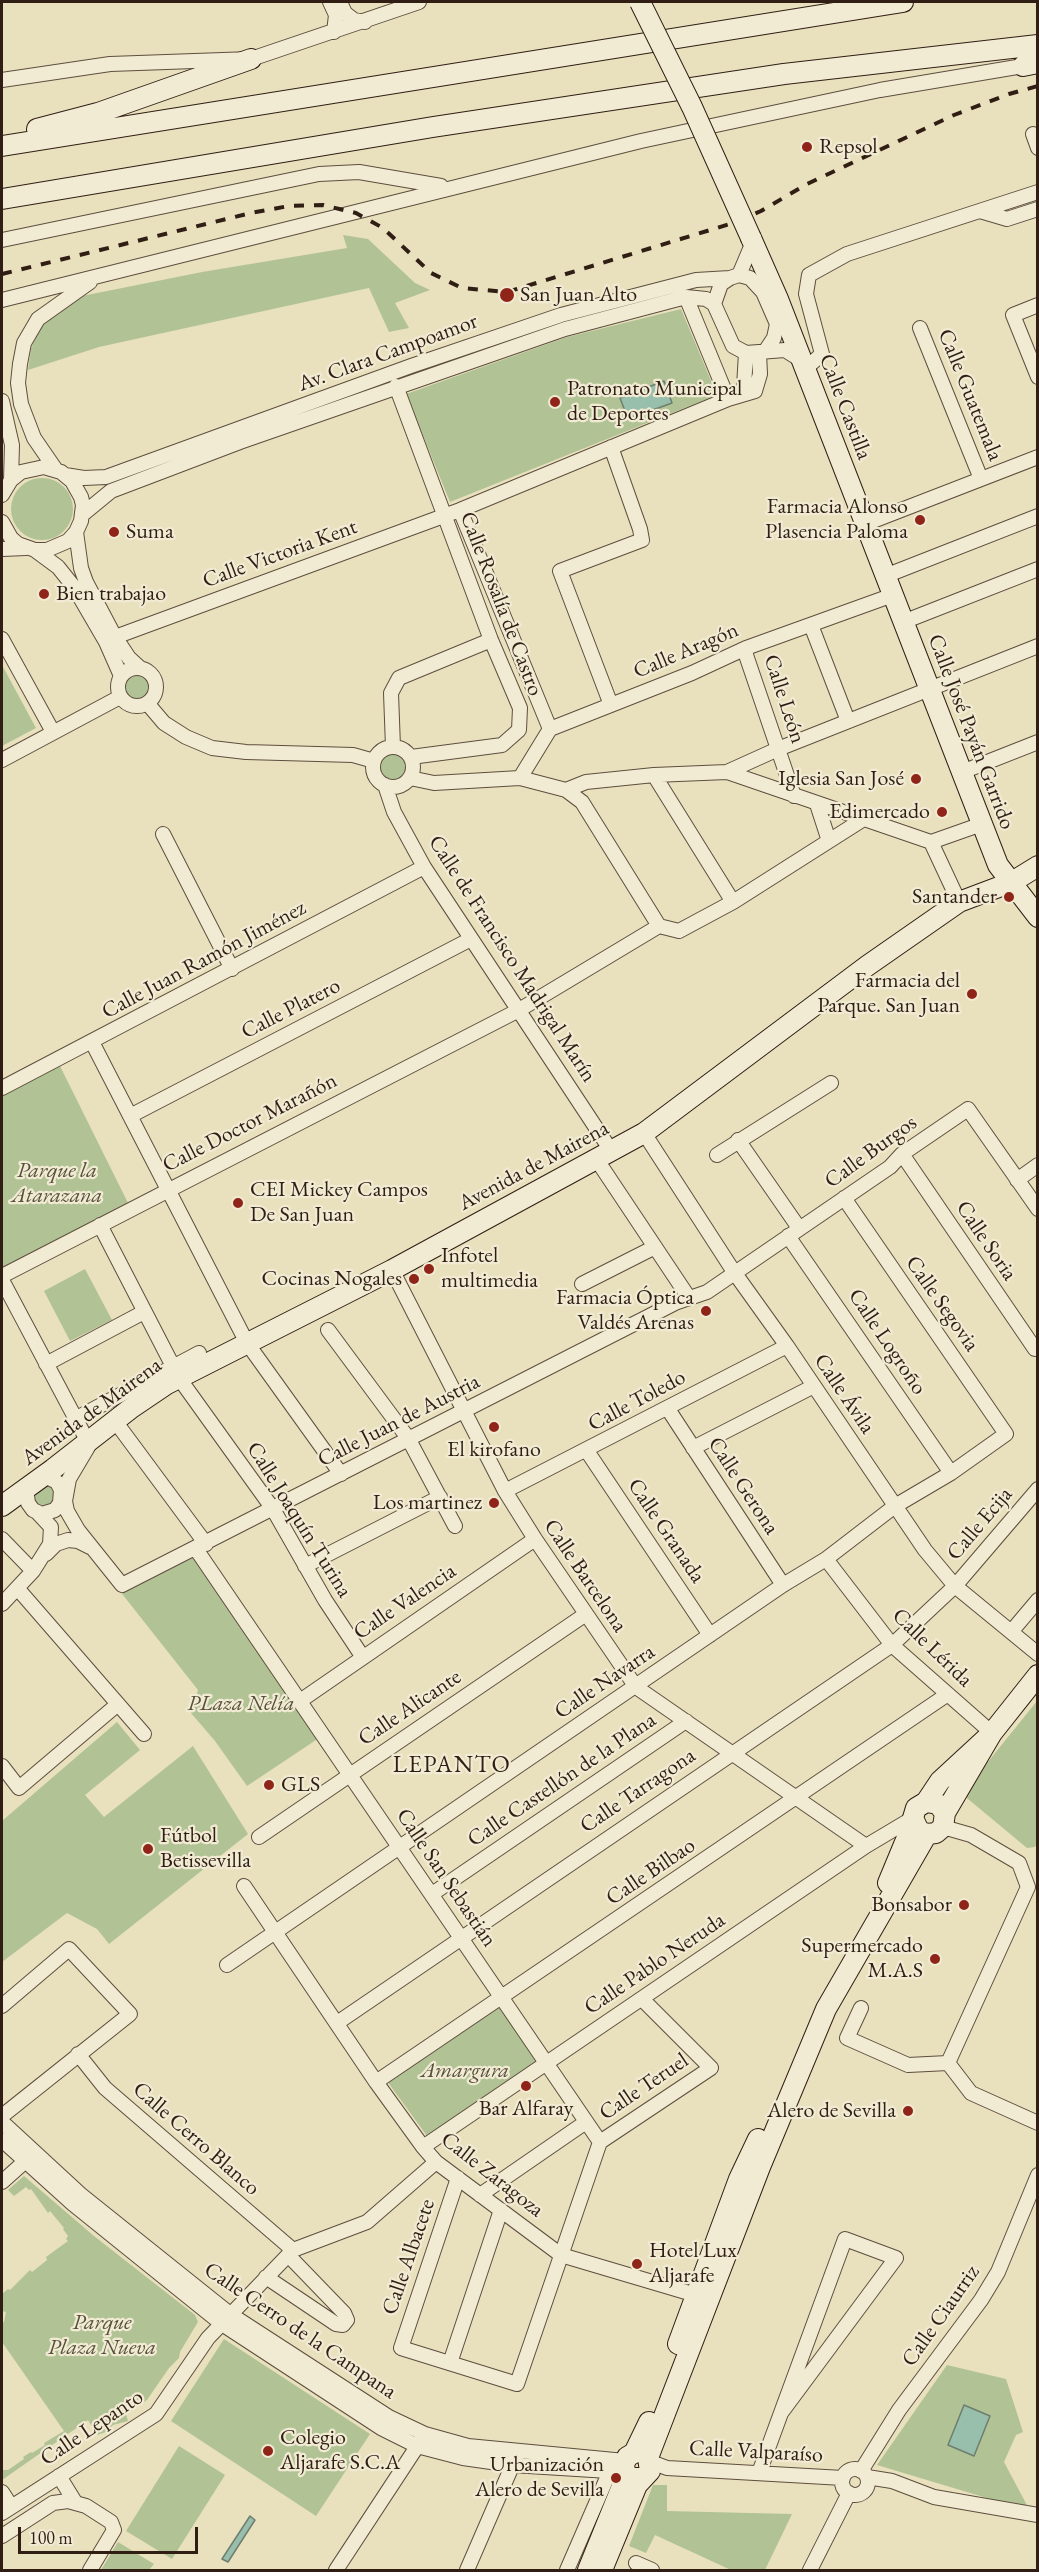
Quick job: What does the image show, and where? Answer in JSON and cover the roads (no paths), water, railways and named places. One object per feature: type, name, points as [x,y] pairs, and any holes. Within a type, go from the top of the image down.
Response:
[{"type":"street","points":[[330,2],[336,15],[334,32]]},
{"type":"street","points":[[340,2],[345,14],[354,20],[365,22]]},
{"type":"street","points":[[2,139],[98,113],[419,2]]},
{"type":"street","name":"Calle Castilla","points":[[640,2],[692,107],[752,240],[767,292],[803,364],[893,595]]},
{"type":"street","points":[[2,146],[903,2]]},
{"type":"street","points":[[2,199],[433,127],[760,77],[1038,45]]},
{"type":"street","points":[[2,80],[110,64],[251,59]]},
{"type":"street","points":[[2,300],[641,141],[791,108],[1030,64]]},
{"type":"street","points":[[1033,134],[1038,148]]},
{"type":"street","points":[[2,240],[319,174],[359,172],[449,187]]},
{"type":"street","points":[[757,352],[774,338],[777,324],[767,292],[750,278],[734,277],[721,284],[714,304],[733,346],[757,352],[785,350],[803,364],[822,354],[806,294],[809,275],[847,254],[1038,192]]},
{"type":"street","points":[[981,211],[1007,219],[1038,209]]},
{"type":"street","points":[[734,277],[752,240]]},
{"type":"street","points":[[2,549],[58,547],[76,532],[83,514],[78,488],[61,472],[34,438],[21,404],[18,383],[24,343],[38,319],[101,274]]},
{"type":"street","name":"Av. Clara Campoamor","points":[[11,480],[21,472],[44,467],[84,478],[106,477],[411,366],[561,315],[696,280],[734,277]]},
{"type":"street","points":[[686,297],[733,397]]},
{"type":"street","name":"Av. Clara Campoamor","points":[[83,514],[111,491],[240,442],[565,328],[686,297],[706,299],[714,304]]},
{"type":"street","points":[[1038,305],[1013,315],[1038,377]]},
{"type":"street","name":"Calle Guatemala","points":[[920,327],[981,479]]},
{"type":"street","name":"Calle Victoria Kent","points":[[115,637],[460,510],[733,397],[755,391],[758,384],[757,352]]},
{"type":"street","name":"Calle Rosalía de Castro","points":[[396,386],[491,640],[520,708],[519,730],[502,745],[411,757]]},
{"type":"street","points":[[2,401],[12,445],[11,480],[2,495]]},
{"type":"street","points":[[611,447],[642,540],[560,571],[611,705]]},
{"type":"street","points":[[865,524],[1038,457]]},
{"type":"street","points":[[460,510],[550,729],[520,778]]},
{"type":"street","points":[[885,576],[1038,516]]},
{"type":"street","points":[[2,522],[11,538],[58,567],[74,587],[106,642],[121,676]]},
{"type":"street","points":[[76,532],[81,568],[115,637],[129,658],[150,673],[156,683],[155,694],[147,703],[132,705],[120,697],[117,686],[121,676],[129,669],[140,668]]},
{"type":"street","points":[[903,622],[1038,570]]},
{"type":"street","name":"Calle Aragón","points":[[550,729],[746,648],[893,595]]},
{"type":"street","name":"Calle José Payán Garrido","points":[[893,595],[998,865],[1038,917]]},
{"type":"street","points":[[812,625],[848,721]]},
{"type":"street","points":[[2,639],[53,732]]},
{"type":"street","points":[[393,747],[392,693],[399,678],[491,640]]},
{"type":"street","points":[[566,790],[586,782],[654,775],[727,772],[778,749],[1038,646]]},
{"type":"street","name":"Calle León","points":[[746,648],[746,655],[794,796]]},
{"type":"street","points":[[2,760],[120,697]]},
{"type":"street","points":[[147,703],[165,723],[212,748],[246,752],[353,755],[374,761]]},
{"type":"street","points":[[962,772],[1038,742]]},
{"type":"street","points":[[393,747],[404,749],[411,757],[414,768],[410,778],[396,787],[385,785],[376,778],[374,761],[381,751],[393,747]]},
{"type":"street","points":[[727,772],[931,842],[982,824]]},
{"type":"street","points":[[654,775],[733,902]]},
{"type":"street","points":[[410,778],[434,783],[520,778],[566,790],[582,802],[659,926],[679,930],[733,902],[862,820]]},
{"type":"street","name":"Calle de Francisco Madrigal Marín","points":[[385,785],[394,812],[424,867],[519,1010],[655,1246],[689,1298]]},
{"type":"street","points":[[817,804],[829,841]]},
{"type":"street","points":[[163,834],[232,969]]},
{"type":"street","points":[[931,842],[958,902]]},
{"type":"street","name":"Avenida de Mairena","points":[[2,1506],[144,1399],[176,1372],[247,1343],[392,1269],[644,1133],[867,966],[958,902],[1012,882],[1038,866]]},
{"type":"street","name":"Calle Juan Ramón Jiménez","points":[[2,1088],[424,867]]},
{"type":"street","name":"Calle Doctor Marañón","points":[[2,1278],[167,1190],[519,1010],[659,926]]},
{"type":"street","name":"Calle Platero","points":[[130,1116],[471,939]]},
{"type":"street","points":[[92,1042],[247,1343],[341,1474]]},
{"type":"street","points":[[717,1155],[831,1083]]},
{"type":"street","name":"Calle Burgos","points":[[734,1272],[891,1167],[902,1154],[968,1109],[1017,1179]]},
{"type":"street","name":"Calle Ávila","points":[[644,1133],[734,1272],[788,1346],[925,1550],[956,1586],[1038,1654]]},
{"type":"street","points":[[738,1140],[794,1232]]},
{"type":"street","name":"Calle Soria","points":[[902,1154],[1035,1349],[1038,1347]]},
{"type":"street","points":[[1038,1165],[1017,1179],[1038,1209]]},
{"type":"street","name":"Calle Segovia","points":[[844,1198],[1006,1434]]},
{"type":"street","name":"Calle Joaquín Turina","points":[[100,1225],[176,1372],[273,1509],[305,1566],[362,1656]]},
{"type":"street","name":"Calle Logroño","points":[[794,1232],[951,1473]]},
{"type":"street","points":[[582,1284],[655,1246]]},
{"type":"street","name":"Calle Barcelona","points":[[392,1269],[505,1491],[636,1687],[866,1846]]},
{"type":"street","name":"Calle Juan de Austria","points":[[67,1508],[74,1525],[122,1585],[201,1547],[408,1438],[689,1298],[707,1292],[734,1272]]},
{"type":"street","name":"Calle San Sebastián","points":[[2,1278],[75,1419],[101,1432],[201,1547],[300,1701],[600,2142]]},
{"type":"street","points":[[46,1365],[144,1312]]},
{"type":"street","points":[[328,1330],[408,1438],[455,1526]]},
{"type":"street","name":"Calle Toledo","points":[[505,1491],[788,1346]]},
{"type":"street","points":[[75,1419],[176,1372],[199,1353]]},
{"type":"street","points":[[693,1448],[814,1386]]},
{"type":"street","name":"Calle Gerona","points":[[668,1409],[783,1585]]},
{"type":"street","points":[[42,1558],[59,1540],[67,1522],[66,1490],[74,1467],[101,1432]]},
{"type":"street","name":"Calle Navarra","points":[[227,1965],[783,1585],[826,1559],[895,1506],[951,1473],[1006,1434]]},
{"type":"street","name":"Calle Granada","points":[[587,1451],[710,1635]]},
{"type":"street","points":[[44,1476],[57,1482],[67,1508]]},
{"type":"street","points":[[26,1488],[27,1503],[49,1523],[59,1540]]},
{"type":"street","name":"Calle Ecija","points":[[956,1586],[1038,1489]]},
{"type":"street","points":[[37,1512],[46,1514],[58,1507],[62,1499],[61,1490]]},
{"type":"street","points":[[305,1566],[440,1497]]},
{"type":"street","points":[[2,1604],[18,1589],[42,1558],[52,1539],[49,1523]]},
{"type":"street","points":[[2,1539],[33,1571]]},
{"type":"street","name":"Calle Valencia","points":[[300,1701],[362,1656],[535,1539]]},
{"type":"street","points":[[59,1540],[78,1541],[93,1550]]},
{"type":"street","name":"Calle Lérida","points":[[826,1559],[892,1645],[992,1733]]},
{"type":"street","name":"Calle Tarragona","points":[[337,2023],[892,1645],[956,1586]]},
{"type":"street","points":[[18,1589],[144,1734]]},
{"type":"street","points":[[1011,1632],[1038,1600]]},
{"type":"street","name":"Calle Alicante","points":[[260,1837],[586,1614]]},
{"type":"street","points":[[602,2571],[637,2485],[638,2467],[654,2411],[740,2179],[818,2008],[928,1823],[992,1733],[1038,1675]]},
{"type":"street","name":"Calle Bilbao","points":[[376,2082],[948,1694]]},
{"type":"street","points":[[2,1767],[19,1788],[117,1704]]},
{"type":"street","name":"Calle Castellón de la Plana","points":[[432,1894],[686,1721]]},
{"type":"street","points":[[948,2063],[1028,1887],[1019,1863],[971,1835],[928,1823],[916,1808],[926,1802],[940,1780],[992,1733]]},
{"type":"street","points":[[588,2571],[638,2467],[825,2009],[928,1823]]},
{"type":"street","name":"Calle Pablo Neruda","points":[[423,2147],[866,1846],[928,1823]]},
{"type":"street","name":"Calle Zaragoza","points":[[244,1886],[376,2082],[436,2162],[561,2255],[696,2295]]},
{"type":"street","points":[[2,2006],[69,1949],[130,2014],[2,2116]]},
{"type":"street","name":"Calle Teruel","points":[[600,2142],[711,2068],[642,1999]]},
{"type":"street","points":[[861,2008],[848,2038],[909,2065],[948,2063]]},
{"type":"street","name":"Calle Cerro Blanco","points":[[78,2054],[105,2088],[290,2253],[344,2313],[347,2320],[343,2325],[336,2324],[266,2277]]},
{"type":"street","points":[[948,2063],[971,2093],[1038,2123]]},
{"type":"street","name":"Calle Cerro de la Campana","points":[[2,2122],[30,2157]]},
{"type":"street","points":[[480,2194],[586,2122]]},
{"type":"street","name":"Calle Cerro de la Campana","points":[[2,2140],[30,2157],[80,2194],[226,2319],[381,2428],[417,2446],[463,2458],[512,2465],[638,2467]]},
{"type":"street","points":[[501,2210],[450,2363],[518,2384],[600,2142]]},
{"type":"street","points":[[2,2182],[30,2157]]},
{"type":"street","name":"Calle Lepanto","points":[[6,2510],[156,2414],[208,2338],[290,2253],[367,2222],[436,2162]]},
{"type":"street","name":"Calle Ciaurriz","points":[[864,2474],[899,2410],[981,2300],[998,2272],[1038,2175]]},
{"type":"street","name":"Calle Albacete","points":[[450,2363],[400,2348],[458,2178]]},
{"type":"street","points":[[759,2473],[781,2413],[845,2239],[896,2258],[781,2413]]},
{"type":"street","name":"Calle Cerro de la Campana","points":[[226,2319],[389,2417],[425,2434],[468,2446],[638,2467]]},
{"type":"street","points":[[336,2571],[425,2434]]},
{"type":"street","points":[[466,2571],[518,2451]]},
{"type":"street","points":[[567,2571],[638,2467]]},
{"type":"street","name":"Calle Valparaíso","points":[[638,2467],[843,2478]]},
{"type":"street","points":[[864,2474],[868,2482],[864,2490],[858,2494],[849,2493],[843,2488],[843,2478],[852,2469],[933,2497],[1038,2515]]},
{"type":"street","points":[[58,2476],[75,2502]]},
{"type":"street","points":[[2,2492],[6,2510]]},
{"type":"street","points":[[810,2571],[849,2493]]},
{"type":"street","points":[[2,2536],[53,2503],[75,2502],[86,2506],[114,2525],[112,2535],[90,2571]]},
{"type":"street","points":[[636,2563],[652,2571]]},
{"type":"railway","points":[[2,274],[251,213],[289,206],[323,205],[356,213],[383,228],[431,273],[462,288],[507,292],[733,223],[761,211],[807,184],[954,115],[1009,94],[1038,86]]},
{"type":"place","name":"Repsol","points":[[807,147]]},
{"type":"place","name":"San Juan Alto","points":[[507,295]]},
{"type":"place","name":"Patronato Municipal de Deportes","points":[[555,402]]},
{"type":"place","name":"Farmacia Alonso Plasencia Paloma","points":[[920,520]]},
{"type":"place","name":"Suma","points":[[114,532]]},
{"type":"place","name":"Bien trabajao","points":[[44,594]]},
{"type":"place","name":"Iglesia San José","points":[[916,779]]},
{"type":"place","name":"Edimercado","points":[[942,812]]},
{"type":"place","name":"Santander","points":[[1009,897]]},
{"type":"place","name":"Farmacia del Parque. San Juan","points":[[972,994]]},
{"type":"place","name":"CEI Mickey Campos De San Juan","points":[[238,1203]]},
{"type":"place","name":"Infotel multimedia","points":[[429,1269]]},
{"type":"place","name":"Cocinas Nogales","points":[[414,1279]]},
{"type":"place","name":"Farmacia Óptica Valdés Arenas","points":[[706,1311]]},
{"type":"place","name":"El kirofano","points":[[494,1427]]},
{"type":"place","name":"Los martinez","points":[[494,1503]]},
{"type":"place","name":"GLS","points":[[269,1785]]},
{"type":"place","name":"Fútbol Betissevilla","points":[[148,1849]]},
{"type":"place","name":"Bonsabor","points":[[964,1905]]},
{"type":"place","name":"Supermercado M.A.S","points":[[935,1959]]},
{"type":"place","name":"Bar Alfaray","points":[[526,2086]]},
{"type":"place","name":"Alero de Sevilla","points":[[908,2111]]},
{"type":"place","name":"Hotel Lux Aljarafe","points":[[637,2264]]},
{"type":"place","name":"Colegio Aljarafe S.C.A","points":[[268,2451]]},
{"type":"place","name":"Urbanización Alero de Sevilla","points":[[616,2478]]},
{"type":"district","name":"LEPANTO","points":[[452,1765]]},
{"type":"park label","name":"Parque la Atarazana","points":[[57,1184]]},
{"type":"park label","name":"PLaza Nelía","points":[[241,1704]]},
{"type":"park label","name":"Amargura","points":[[465,2071]]},
{"type":"park label","name":"Parque Plaza Nueva","points":[[102,2336]]}]
